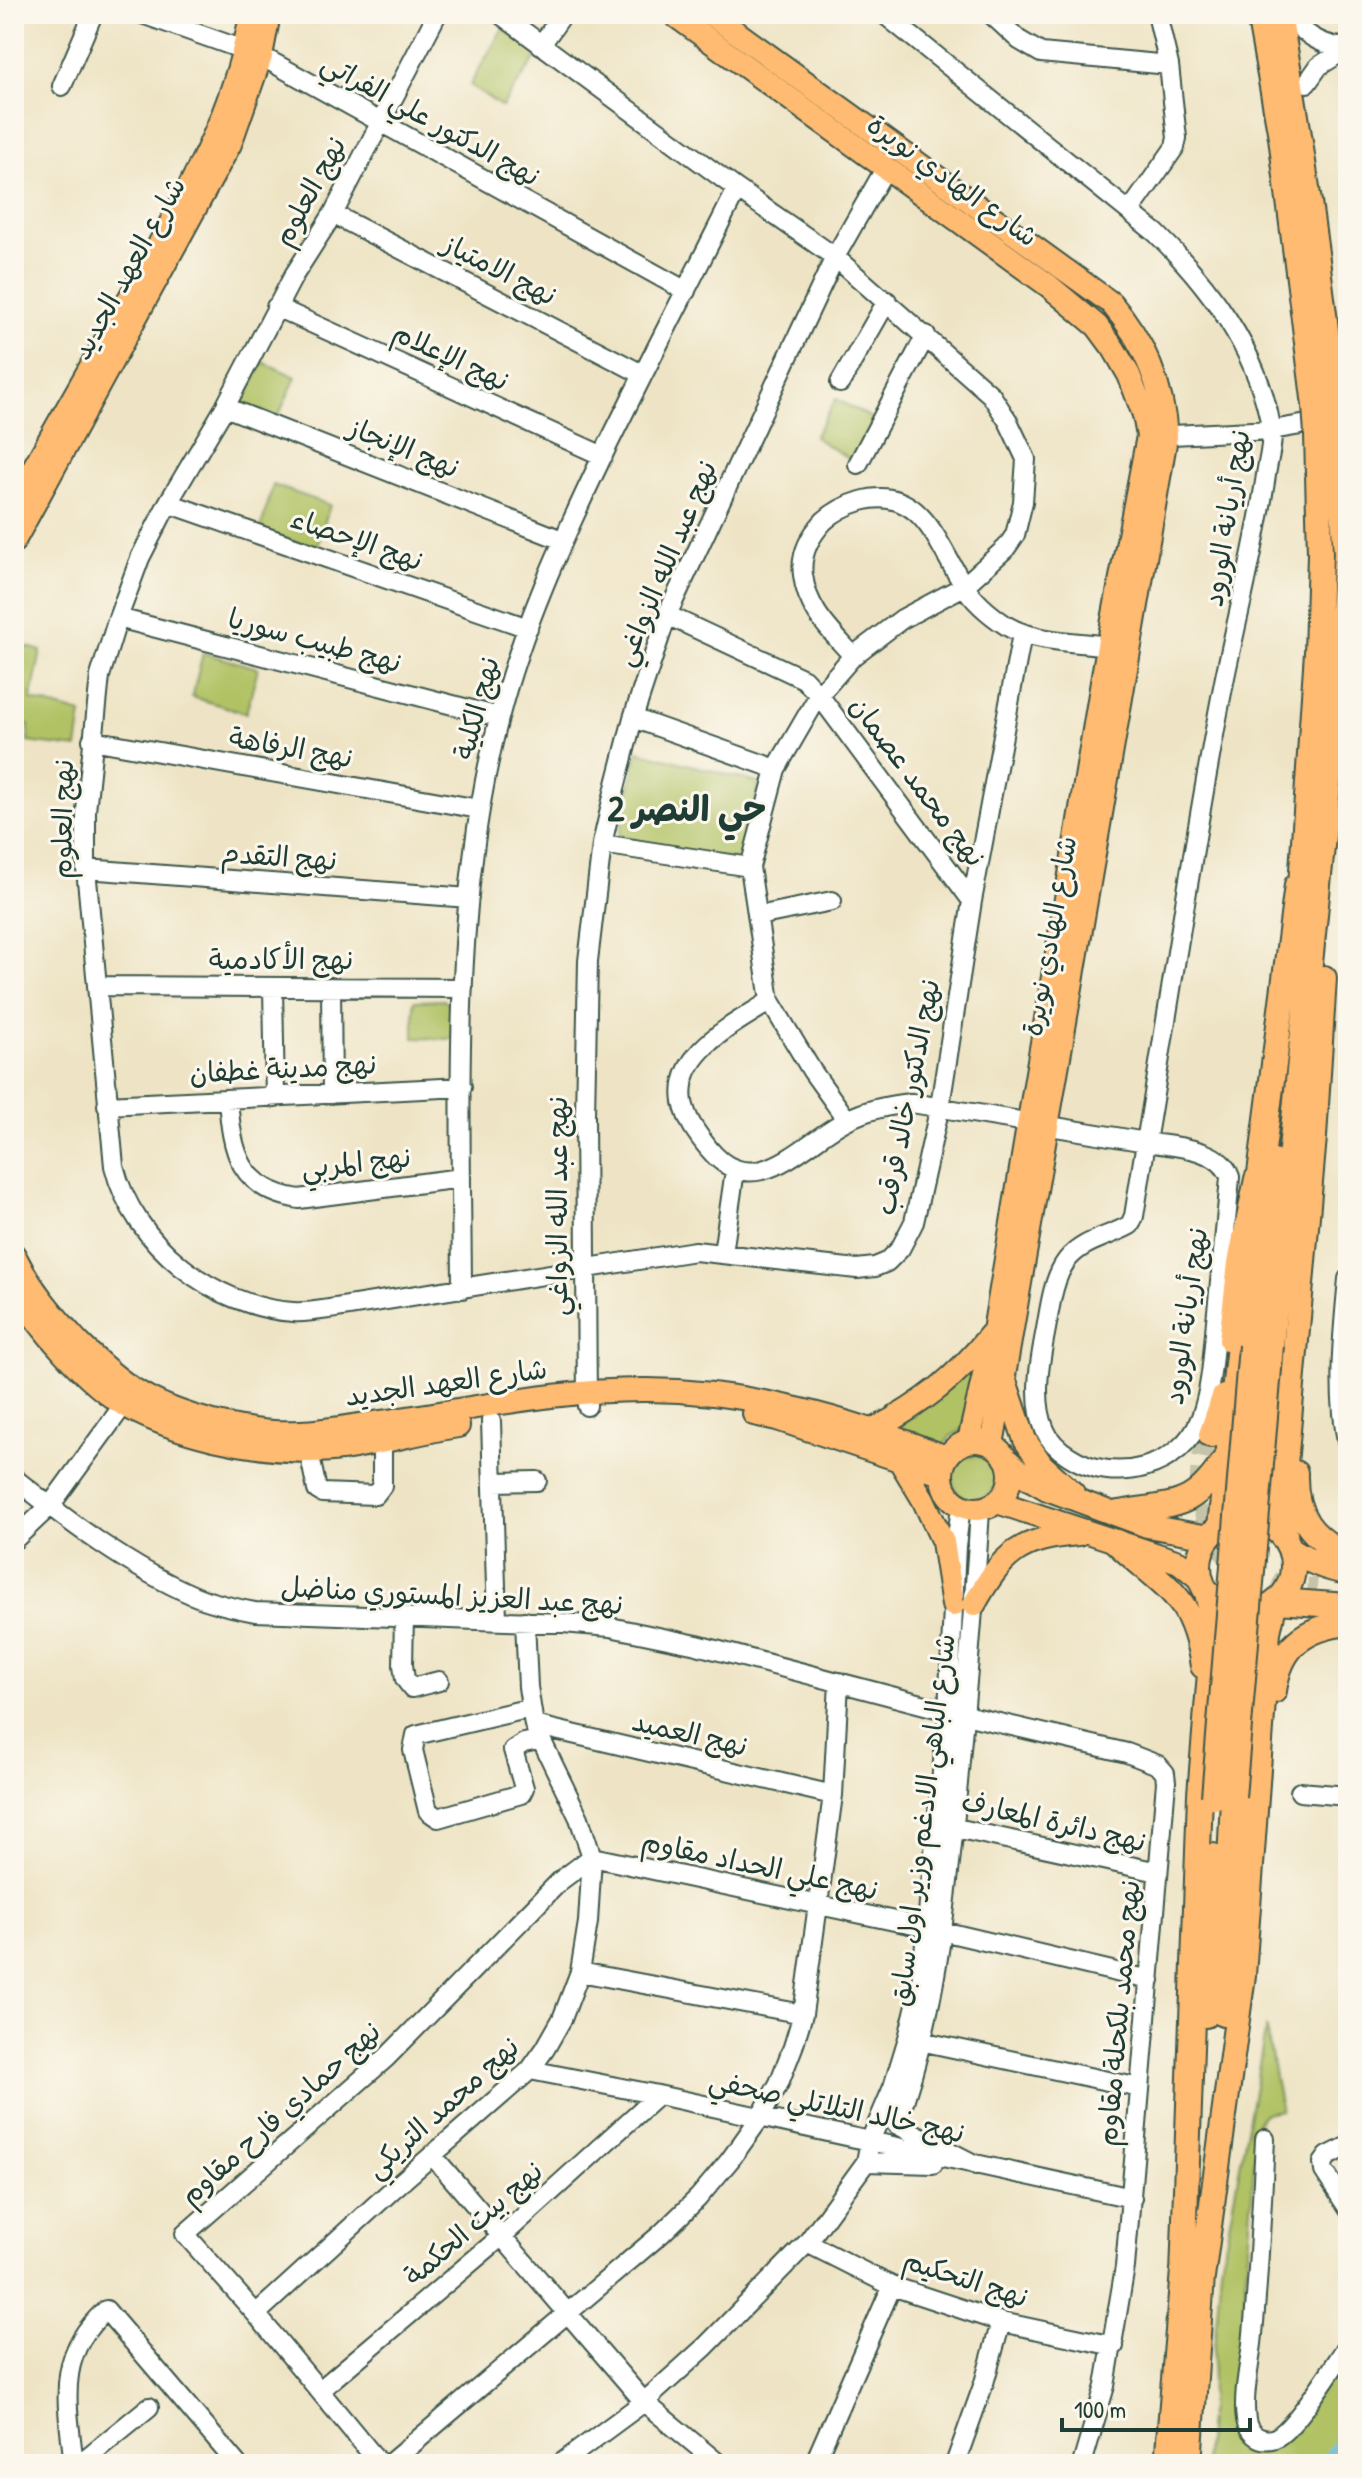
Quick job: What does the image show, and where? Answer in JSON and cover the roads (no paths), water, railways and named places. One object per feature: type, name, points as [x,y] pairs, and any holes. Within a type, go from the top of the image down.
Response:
[{"type":"highway","points":[[1169,2464],[1184,2375],[1192,2277],[1222,2042],[1224,1797],[1294,982],[1330,419],[1259,14]]},
{"type":"highway","points":[[1289,17],[1318,258]]},
{"type":"highway","points":[[1192,2277],[1243,1975],[1268,1632],[1276,1603],[1292,1577],[1293,1563],[1282,1512],[1283,1487],[1314,1137],[1346,553],[1330,419],[1307,83],[1289,17]]},
{"type":"highway","points":[[1261,1345],[1336,709]]},
{"type":"highway","points":[[1215,1532],[1228,1454],[1263,1149],[1305,831]]},
{"type":"highway","points":[[1211,1435],[1223,1400],[1240,1263],[1263,1149]]},
{"type":"highway","points":[[1298,1318],[1297,1499],[1301,1513],[1317,1537],[1348,1555]]},
{"type":"highway","points":[[1118,1513],[1181,1503],[1200,1492],[1228,1454]]},
{"type":"highway","points":[[1192,2277],[1193,1942],[1206,1705],[1214,1624],[1199,1565],[1202,1550],[1215,1532],[1234,1521],[1249,1519],[1264,1522],[1276,1530],[1288,1545],[1311,1562],[1348,1572]]},
{"type":"highway","points":[[1116,1542],[1172,1591],[1190,1615],[1198,1638],[1206,1705]]},
{"type":"highway","points":[[1204,1586],[1218,1604],[1246,1614],[1260,1612],[1276,1603],[1348,1606]]},
{"type":"highway","points":[[1317,1590],[1348,1591]]},
{"type":"highway","points":[[1258,1793],[1275,1684],[1289,1648],[1313,1630],[1348,1623]]},
{"type":"highway","points":[[1184,2375],[1189,2464]]},
{"type":"highway","points":[[1184,2375],[1196,2464]]},
{"type":"main road","name":"شارع العهد الجديد","points":[[14,541],[230,144],[253,53],[251,14]]},
{"type":"main road","name":"شارع العهد الجديد","points":[[14,503],[201,167],[269,14]]},
{"type":"main road","name":"شارع الهادي نويرة","points":[[673,14],[1049,286],[1097,326],[1129,375],[1144,415],[1157,436]]},
{"type":"main road","name":"شارع الهادي نويرة","points":[[711,14],[1111,303],[1133,332],[1151,368],[1165,416],[1157,436],[1119,647],[1038,1123],[1003,1375],[989,1448]]},
{"type":"main road","name":"شارع الهادي نويرة","points":[[989,1448],[994,1331],[1038,1123]]},
{"type":"main road","name":"شارع العهد الجديد","points":[[14,1255],[52,1314],[129,1398],[225,1424],[300,1432],[647,1390],[711,1392],[779,1404],[875,1429],[944,1466]]},
{"type":"main road","name":"شارع العهد الجديد","points":[[14,1286],[47,1333],[82,1371],[181,1430],[224,1442],[309,1452],[382,1442],[586,1399],[710,1406],[777,1419],[900,1461],[944,1466]]},
{"type":"main road","points":[[875,1429],[934,1393],[970,1361],[994,1331]]},
{"type":"main road","points":[[1003,1375],[1025,1440],[1042,1465],[1087,1504]]},
{"type":"main road","points":[[1204,1586],[1179,1562],[1089,1534],[979,1506],[946,1493],[944,1466],[956,1447],[989,1448],[1047,1489],[1087,1504],[1159,1529],[1215,1532]]},
{"type":"main road","points":[[979,1506],[1005,1493],[1009,1482],[1009,1470],[989,1448]]},
{"type":"main road","points":[[900,1461],[923,1499],[943,1542],[964,1605]]},
{"type":"main road","points":[[964,1605],[999,1564],[1017,1550],[1035,1541],[1089,1534]]},
{"type":"street","points":[[62,86],[93,14]]},
{"type":"street","name":"نهج الدكتور علي الفراتي","points":[[142,14],[253,53],[686,291]]},
{"type":"street","name":"نهج العلوم","points":[[437,14],[333,214],[276,307],[225,407],[168,503],[140,558],[100,676],[86,811],[86,869],[114,1166],[119,1186],[132,1212],[148,1233],[180,1265],[211,1287],[239,1300],[296,1312],[462,1289],[585,1267]]},
{"type":"street","points":[[500,14],[737,189],[835,257],[991,395],[1008,421],[1026,459],[1023,502],[1015,535],[1006,548],[964,586],[902,619],[853,656],[819,695],[776,769],[750,867],[770,1001],[812,1071],[847,1120]]},
{"type":"street","points":[[541,45],[563,14]]},
{"type":"street","name":"نهج أريانة الورود","points":[[735,1170],[752,1173],[771,1169],[847,1120],[882,1106],[912,1103],[940,1106],[1038,1123],[1146,1142],[1192,1150],[1218,1158],[1227,1167],[1230,1177],[1210,1383],[1200,1419],[1188,1439],[1158,1463],[1133,1470],[1090,1468],[1072,1459],[1049,1439],[1043,1428],[1039,1399],[1040,1360],[1053,1296],[1068,1259],[1093,1240],[1130,1225],[1134,1216],[1146,1142],[1224,684],[1260,517],[1272,430],[1258,377],[1229,320],[1206,285],[1187,264],[1130,211],[884,14]]},
{"type":"street","points":[[991,14],[1019,40],[1041,53],[1169,65]]},
{"type":"street","points":[[1130,211],[1175,147],[1177,138],[1169,65],[1157,14]]},
{"type":"street","points":[[1289,17],[1315,40],[1329,46],[1348,48]]},
{"type":"street","points":[[1307,83],[1319,66],[1348,48]]},
{"type":"street","name":"نهج عبد الله الزواغي","points":[[586,1399],[588,961],[602,844],[633,718],[667,615],[835,257],[885,169]]},
{"type":"street","name":"نهج الكلية","points":[[462,1289],[463,988],[479,809],[499,717],[528,628],[562,540],[642,374],[737,189]]},
{"type":"street","name":"نهج الامتياز","points":[[333,214],[642,374]]},
{"type":"street","points":[[840,383],[887,301]]},
{"type":"street","name":"نهج الإعلام","points":[[276,307],[603,456]]},
{"type":"street","points":[[858,464],[926,335]]},
{"type":"street","name":"نهج الإنجاز","points":[[225,407],[562,540]]},
{"type":"street","points":[[1157,436],[1272,430],[1330,419]]},
{"type":"street","points":[[853,656],[814,612],[805,592],[802,570],[805,549],[815,530],[848,504],[869,498],[889,498],[909,506],[927,521],[964,586],[979,604],[1004,624],[1022,634],[1119,647]]},
{"type":"street","name":"نهج الإحصاء","points":[[168,503],[528,628]]},
{"type":"street","name":"نهج محمد عصمان","points":[[667,615],[804,679],[972,901]]},
{"type":"street","name":"نهج طبيب سوريا","points":[[118,618],[499,717]]},
{"type":"street","name":"نهج الدكتور خالد قرقب","points":[[585,1267],[695,1251],[857,1269],[887,1262],[900,1249],[914,1222],[940,1106],[972,901],[1022,634]]},
{"type":"street","points":[[633,718],[776,769]]},
{"type":"street","name":"نهج الرفاهة","points":[[92,740],[479,809]]},
{"type":"street","points":[[602,844],[750,867]]},
{"type":"street","name":"نهج التقدم","points":[[86,869],[469,898]]},
{"type":"street","points":[[758,916],[832,901]]},
{"type":"street","name":"نهج الأكادمية","points":[[98,986],[463,988]]},
{"type":"street","points":[[273,987],[275,1098]]},
{"type":"street","points":[[331,987],[332,1094]]},
{"type":"street","points":[[723,1253],[735,1170],[717,1158],[686,1117],[682,1093],[685,1076],[708,1043],[770,1001]]},
{"type":"street","name":"نهج مدينة غطفان","points":[[107,1105],[462,1087]]},
{"type":"street","name":"نهج المربي","points":[[228,1099],[231,1137],[237,1158],[250,1176],[266,1190],[280,1196],[299,1199],[461,1178]]},
{"type":"street","points":[[1348,1279],[1342,1349],[1348,1446]]},
{"type":"street","points":[[14,1540],[50,1506],[129,1398]]},
{"type":"street","points":[[491,1421],[497,1620]]},
{"type":"street","points":[[309,1452],[317,1490],[375,1495],[382,1486],[382,1442]]},
{"type":"street","name":"نهج عبد العزيز المستوري مناضل","points":[[14,1478],[138,1565],[214,1603],[255,1612],[525,1621],[610,1627],[697,1645],[956,1712]]},
{"type":"street","points":[[493,1482],[537,1481]]},
{"type":"street","name":"شارع الباهي الادغم وزير اول سابق","points":[[976,2165],[896,2124],[916,2040],[934,1929],[946,1826],[964,1605],[979,1506]]},
{"type":"street","points":[[404,1616],[405,1679],[412,1688],[439,1681]]},
{"type":"street","name":"نهج محمد التريكي","points":[[256,2314],[530,2070],[562,2019],[580,1972],[588,1922],[592,1857],[579,1818],[535,1724],[525,1621]]},
{"type":"street","points":[[389,2464],[681,2215],[730,2160],[760,2118],[786,2067],[803,2014],[833,1795],[839,1682]]},
{"type":"street","name":"نهج محمد بلكحلة مقاوم","points":[[956,1712],[1127,1753],[1158,1765],[1165,1773],[1132,2198],[1114,2346],[1082,2464]]},
{"type":"street","points":[[535,1724],[524,1743],[513,1750],[522,1776],[524,1788],[521,1794],[438,1818],[428,1811],[413,1750],[416,1735],[535,1724]]},
{"type":"street","name":"نهج العميد","points":[[535,1724],[833,1795]]},
{"type":"street","points":[[1300,1792],[1348,1796]]},
{"type":"street","name":"نهج دائرة المعارف","points":[[946,1826],[1158,1872]]},
{"type":"street","name":"نهج علي الحداد مقاوم","points":[[592,1857],[934,1929],[1150,1980]]},
{"type":"street","name":"نهج حمادي فارح مقاوم","points":[[380,2464],[256,2314],[185,2234],[386,2058],[560,1881],[592,1857]]},
{"type":"street","points":[[580,1972],[803,2014]]},
{"type":"street","points":[[916,2040],[1140,2088]]},
{"type":"street","name":"شارع الباهي الادغم وزير اول سابق","points":[[866,2162],[870,2141],[916,2040]]},
{"type":"street","name":"نهج خالد التلاتلي صحفي","points":[[530,2070],[1132,2198]]},
{"type":"street","name":"نهج بيت الحكمة","points":[[320,2390],[502,2236],[658,2095]]},
{"type":"street","points":[[1265,2139],[1246,2406],[1246,2419],[1254,2435],[1263,2440],[1281,2436],[1348,2345]]},
{"type":"street","points":[[1348,2146],[1325,2159],[1323,2167],[1348,2208]]},
{"type":"street","points":[[432,2155],[644,2402],[715,2463]]},
{"type":"street","points":[[560,2464],[644,2402],[705,2347],[807,2243],[866,2162],[976,2165]]},
{"type":"street","name":"نهج التحكيم","points":[[807,2243],[892,2286],[1001,2322],[1114,2346]]},
{"type":"street","points":[[814,2464],[892,2286]]},
{"type":"street","points":[[76,2464],[68,2379],[73,2351],[84,2332],[106,2310],[232,2462]]},
{"type":"street","points":[[955,2464],[984,2383],[1001,2322]]},
{"type":"street","points":[[76,2464],[149,2407]]},
{"type":"waterway","points":[[1318,2464],[1348,2428]]},
{"type":"tunnel","points":[[1211,1435],[1204,1457],[1203,1500],[1218,1540],[1247,1571],[1267,1582],[1317,1590]]},
{"type":"district","name":"حي النصر 2","points":[[687,808]]}]
